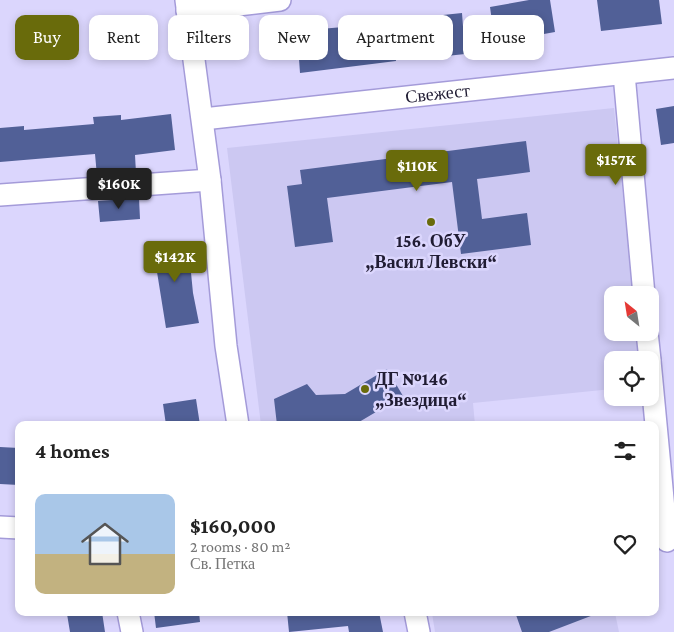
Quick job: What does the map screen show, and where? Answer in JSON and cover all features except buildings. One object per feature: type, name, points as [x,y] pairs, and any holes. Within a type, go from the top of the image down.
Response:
[{"type":"street","points":[[237,421],[226,346],[203,119],[186,6],[280,0]]},
{"type":"street","name":"Свежест","points":[[203,119],[674,68]]},
{"type":"street","points":[[624,74],[643,286]]},
{"type":"street","points":[[0,195],[210,180]]},
{"type":"street","points":[[654,406],[655,421]]},
{"type":"street","points":[[659,469],[665,541]]},
{"type":"street","points":[[0,527],[15,528]]},
{"type":"street","points":[[129,616],[132,632]]},
{"type":"street","points":[[416,616],[419,632]]},
{"type":"shaded area","name":"156. ОбУ „Васил Левски“","points":[[614,108],[632,286],[604,286],[604,341],[638,341],[639,351],[604,351],[604,390],[473,403],[475,421],[261,421],[227,148]]},
{"type":"shaded area","points":[[432,616],[616,616],[619,632],[435,632]]},
{"type":"place","name":"156. ОбУ „Васил Левски“","points":[[431,222]]},
{"type":"place","name":"ДГ №146 „Звездица“","points":[[365,389]]}]
